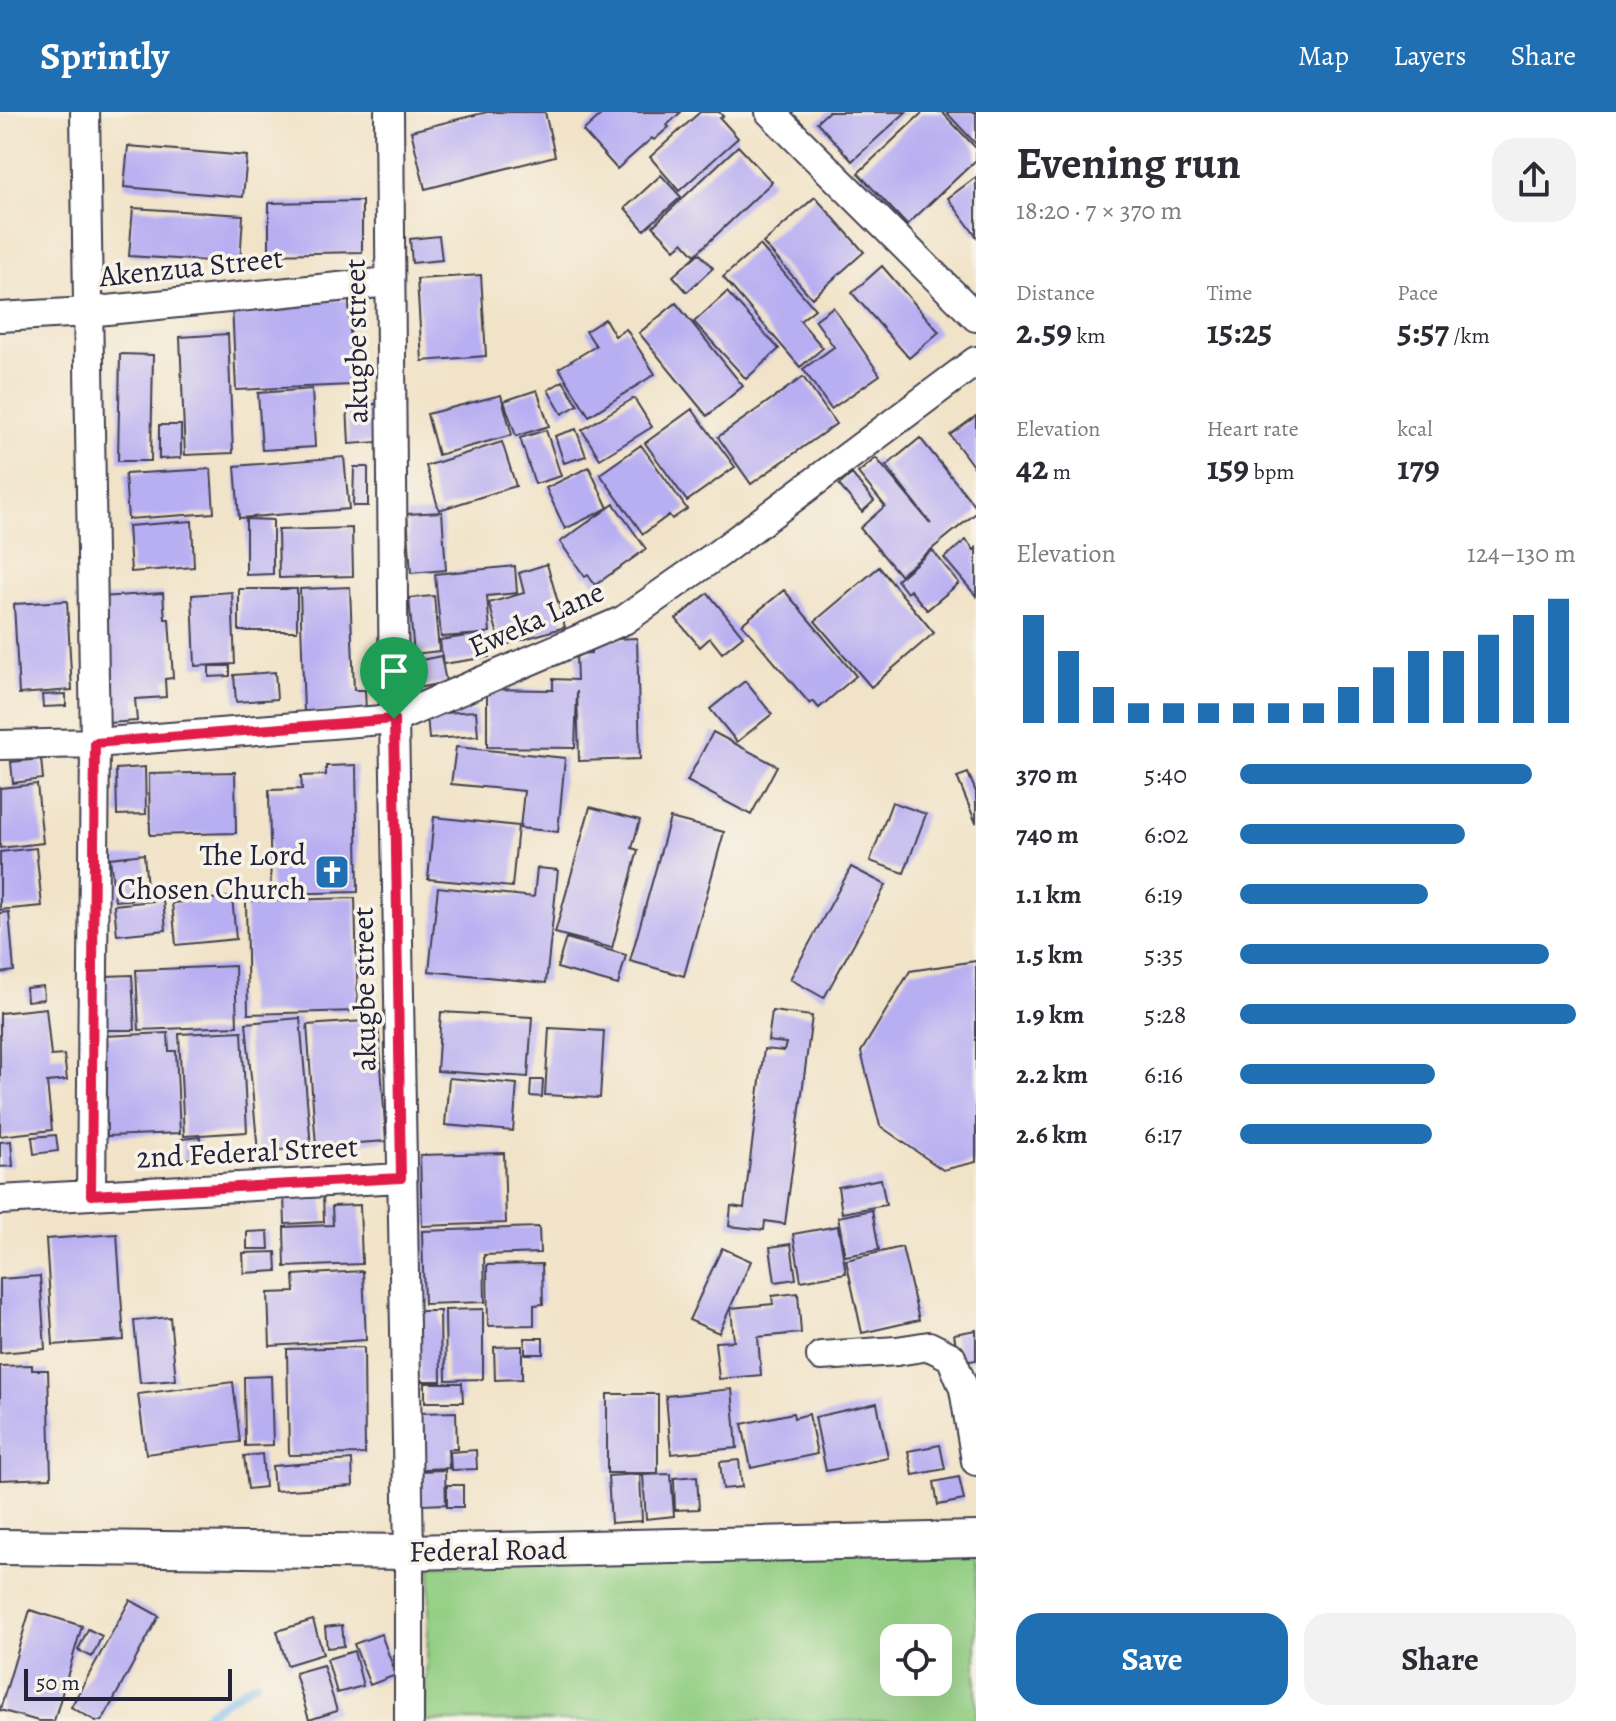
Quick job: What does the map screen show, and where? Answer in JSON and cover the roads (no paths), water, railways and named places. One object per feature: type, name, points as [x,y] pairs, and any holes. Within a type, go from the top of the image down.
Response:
[{"type":"street","points":[[85,112],[95,743],[91,1195]]},
{"type":"street","name":"akugbe street","points":[[389,112],[394,719],[409,1552],[409,1721]]},
{"type":"street","points":[[770,112],[976,317]]},
{"type":"street","name":"Akenzua Street","points":[[0,317],[87,312],[389,282]]},
{"type":"street","name":"Eweka Lane","points":[[0,745],[95,743],[394,719],[624,620],[718,554],[976,361]]},
{"type":"street","name":"2nd Federal Street","points":[[0,1200],[401,1178]]},
{"type":"street","points":[[821,1356],[929,1346],[951,1357],[964,1389],[976,1461]]},
{"type":"street","name":"Federal Road","points":[[0,1547],[409,1552],[976,1539]]},
{"type":"waterway","points":[[201,1721],[210,1711],[256,1682]]},
{"type":"place","name":"The Lord Chosen Church","points":[[332,872]]}]
